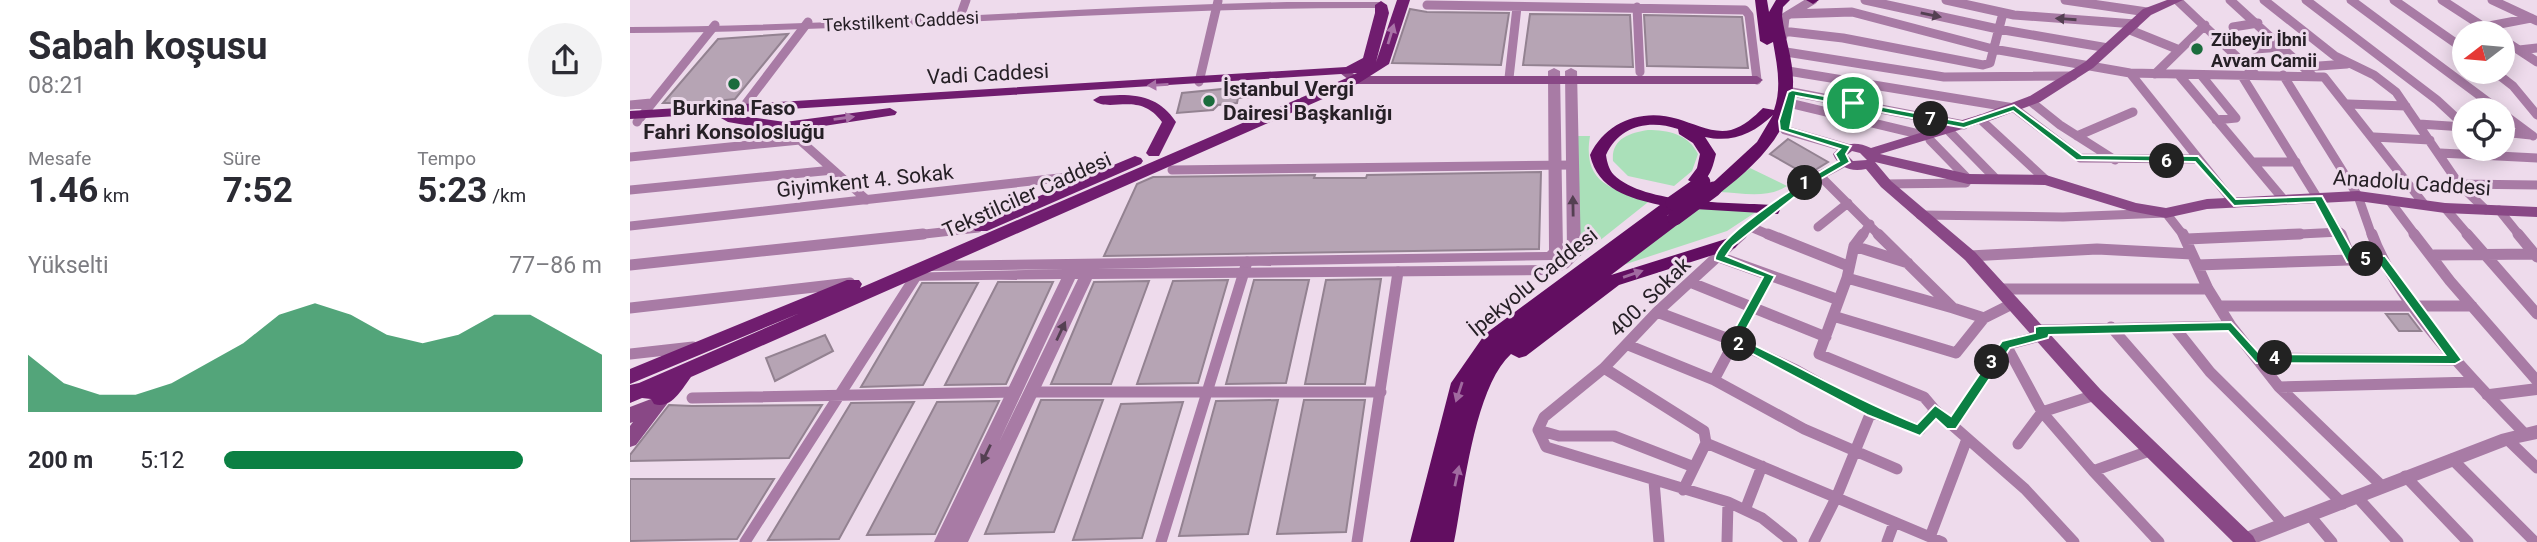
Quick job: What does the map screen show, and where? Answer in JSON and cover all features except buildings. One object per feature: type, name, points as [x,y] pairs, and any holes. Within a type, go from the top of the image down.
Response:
[{"type":"highway","points":[[1674,211],[1750,142],[1768,111],[1774,76],[1758,4]]},
{"type":"highway","points":[[1704,184],[1758,150],[1772,133],[1780,114],[1786,85],[1774,16],[1777,6],[1787,7]]},
{"type":"highway","points":[[1768,111],[1747,128],[1726,135],[1706,133],[1664,120],[1636,122],[1606,137],[1598,155],[1610,179],[1639,193],[1732,208],[1777,205]]},
{"type":"highway","points":[[1704,184],[1708,154],[1699,140],[1675,128],[1653,126],[1628,131],[1615,140],[1607,154],[1616,172],[1634,185],[1777,205]]},
{"type":"highway","name":"İpekyolu Caddesi","points":[[1443,542],[1471,410],[1485,372],[1509,344],[1674,211]]},
{"type":"highway","name":"İpekyolu Caddesi","points":[[1420,542],[1461,383],[1480,353],[1492,340],[1674,211]]},
{"type":"highway","points":[[1471,410],[1492,378],[1513,355],[1598,290],[1628,275],[1724,251]]},
{"type":"main road","points":[[1846,155],[1855,166],[1903,143],[1928,138],[2030,101],[2089,65],[2147,12],[2177,0]]},
{"type":"main road","points":[[1356,72],[1382,64],[1406,1]]},
{"type":"main road","name":"Tekstilkent Caddesi","points":[[1377,3],[1406,1]]},
{"type":"main road","points":[[1356,72],[1368,60],[1382,13],[1377,3]]},
{"type":"main road","points":[[1356,72],[1757,77]]},
{"type":"main road","name":"Vadi Caddesi","points":[[638,115],[738,114],[1356,72]]},
{"type":"main road","name":"Tekstilciler Caddesi","points":[[1129,169],[1154,153],[1356,72]]},
{"type":"main road","name":"Tekstilciler Caddesi","points":[[633,388],[708,345],[978,228],[1129,169],[1356,72]]},
{"type":"main road","name":"Vadi Caddesi","points":[[738,114],[785,127],[884,113],[1135,99],[1163,111],[1169,122],[1154,153]]},
{"type":"main road","points":[[1903,143],[1907,156],[1922,168]]},
{"type":"main road","points":[[1870,158],[1886,184],[1970,256],[2095,394],[2245,541]]},
{"type":"main road","name":"Anadolu Caddesi","points":[[1870,158],[1968,178],[2046,180],[2135,208],[2166,213],[2234,202],[2358,196],[2445,208],[2537,212]]},
{"type":"main road","name":"Tekstilciler Caddesi","points":[[633,388],[685,370],[898,276],[919,271],[1097,180]]},
{"type":"main road","points":[[630,440],[685,370]]},
{"type":"main road","points":[[633,388],[657,392],[657,405]]},
{"type":"main road","points":[[630,416],[646,407],[657,405]]},
{"type":"street","points":[[961,14],[966,0]]},
{"type":"street","name":"Tekstilkent Caddesi","points":[[806,24],[1218,2],[1358,0]]},
{"type":"street","points":[[1787,7],[1813,0]]},
{"type":"street","points":[[1865,0],[1998,29],[2108,48]]},
{"type":"street","points":[[1946,0],[2003,13],[2132,27],[2177,49]]},
{"type":"street","points":[[2065,0],[2147,12]]},
{"type":"street","points":[[2177,0],[2256,75]]},
{"type":"street","points":[[2230,0],[2313,76]]},
{"type":"street","points":[[2264,0],[2347,64],[2374,75],[2396,92],[2459,184],[2492,210],[2536,255]]},
{"type":"street","points":[[2306,0],[2437,100],[2452,114]]},
{"type":"street","points":[[2351,0],[2482,98]]},
{"type":"street","points":[[2394,0],[2452,41]]},
{"type":"street","points":[[2442,0],[2475,21]]},
{"type":"street","points":[[2492,0],[2534,20]]},
{"type":"street","points":[[1199,82],[1218,2]]},
{"type":"street","name":"Tekstilkent Caddesi","points":[[630,28],[806,24],[1218,2],[1377,3]]},
{"type":"street","points":[[1427,5],[1745,9],[1749,15],[1757,77]]},
{"type":"street","points":[[1510,74],[1517,7]]},
{"type":"street","points":[[1637,7],[1640,76]]},
{"type":"street","points":[[1787,7],[1782,31],[1791,97],[1785,130],[1846,155]]},
{"type":"street","points":[[1787,7],[1852,12],[1993,49],[2130,73],[2324,77],[2374,137],[2424,204]]},
{"type":"street","points":[[1782,31],[1843,38],[1983,65],[1990,63],[2003,13]]},
{"type":"street","points":[[2515,23],[2534,20]]},
{"type":"street","points":[[2233,27],[2258,23]]},
{"type":"street","points":[[738,114],[806,24]]},
{"type":"street","points":[[2155,74],[2177,49],[2205,25]]},
{"type":"street","points":[[630,104],[638,115],[712,28]]},
{"type":"street","points":[[2255,49],[2282,47]]},
{"type":"street","points":[[2515,47],[2537,62]]},
{"type":"street","points":[[2519,50],[2537,48]]},
{"type":"street","points":[[1786,52],[1944,77],[2074,75]]},
{"type":"street","points":[[2305,67],[2347,64]]},
{"type":"street","points":[[1788,71],[2014,108],[2080,158],[2198,159]]},
{"type":"street","points":[[2130,73],[2234,202]]},
{"type":"street","points":[[745,542],[919,271],[1245,268],[1550,257],[1556,252],[1554,75]]},
{"type":"street","points":[[1245,268],[1398,272],[1550,271],[1563,265],[1574,255],[1571,75]]},
{"type":"street","points":[[2179,75],[2284,200]]},
{"type":"street","points":[[2201,75],[2236,117],[2216,120]]},
{"type":"street","points":[[2283,75],[2358,196],[2381,259],[2414,307],[2475,382],[2531,433]]},
{"type":"street","points":[[2242,76],[2340,232],[2351,259]]},
{"type":"street","points":[[2510,84],[2537,116]]},
{"type":"street","points":[[1791,97],[1964,125]]},
{"type":"street","points":[[1791,97],[1928,138],[1968,178],[1966,183],[1956,185],[1886,184]]},
{"type":"street","points":[[2030,101],[2115,160]]},
{"type":"street","points":[[2348,104],[2406,106]]},
{"type":"street","points":[[2077,136],[2133,112]]},
{"type":"street","points":[[1980,119],[2046,180]]},
{"type":"street","points":[[2515,122],[2535,136]]},
{"type":"street","points":[[2419,124],[2452,125]]},
{"type":"street","points":[[785,127],[867,200]]},
{"type":"street","points":[[1948,130],[1995,178]]},
{"type":"street","points":[[2515,134],[2535,136]]},
{"type":"street","points":[[2374,137],[2430,140]]},
{"type":"street","points":[[630,157],[800,141]]},
{"type":"street","points":[[2440,153],[2537,158]]},
{"type":"street","name":"400. Sokak","points":[[1538,430],[1544,417],[1604,368],[1657,312],[1692,283],[1724,251],[1777,205],[1846,155]]},
{"type":"street","points":[[2252,162],[2296,162]]},
{"type":"street","points":[[1172,170],[1573,165]]},
{"type":"street","points":[[630,190],[833,170]]},
{"type":"street","points":[[1819,175],[1953,308]]},
{"type":"street","name":"Giyimkent 4. Sokak","points":[[630,226],[867,200],[1097,180]]},
{"type":"street","points":[[2459,184],[2537,185]]},
{"type":"street","points":[[2389,201],[2472,306],[2537,381]]},
{"type":"street","points":[[1818,228],[1849,203]]},
{"type":"street","points":[[2445,208],[2537,313]]},
{"type":"street","points":[[1920,215],[2063,217],[2166,213],[2187,239],[2208,289],[2231,327],[2279,387],[2383,487]]},
{"type":"street","points":[[1870,224],[1854,246],[1839,300],[1819,354],[1924,397],[1935,410],[2025,489],[2074,542]]},
{"type":"street","points":[[630,265],[978,228]]},
{"type":"street","points":[[1753,228],[1847,272],[1984,318]]},
{"type":"street","points":[[2187,239],[2340,232]]},
{"type":"street","points":[[1854,246],[1911,264]]},
{"type":"street","points":[[1970,256],[2097,249],[2195,260],[2381,259]]},
{"type":"street","points":[[1724,251],[1769,276],[1839,300]]},
{"type":"street","points":[[2434,255],[2536,255]]},
{"type":"street","points":[[1161,542],[1245,268]]},
{"type":"street","points":[[959,542],[1024,392],[1072,269]]},
{"type":"street","points":[[943,542],[1090,269]]},
{"type":"street","points":[[1357,542],[1398,272]]},
{"type":"street","points":[[1714,380],[1769,276]]},
{"type":"street","points":[[630,308],[856,282]]},
{"type":"street","points":[[1692,283],[1826,337]]},
{"type":"street","points":[[2002,289],[2208,289]]},
{"type":"street","points":[[1833,316],[1956,352],[1984,318],[2014,303]]},
{"type":"street","points":[[2219,306],[2472,306]]},
{"type":"street","points":[[1657,312],[1734,341],[1796,370],[1871,412],[1920,430],[1935,410]]},
{"type":"street","points":[[1952,425],[2006,345],[2041,333],[2111,327],[2231,327]]},
{"type":"street","points":[[2111,327],[2284,526]]},
{"type":"street","points":[[2175,328],[2210,372],[2398,542]]},
{"type":"street","points":[[630,354],[708,345]]},
{"type":"street","points":[[1628,345],[1714,380],[1855,452],[1897,469]]},
{"type":"street","points":[[2006,345],[2042,412],[2159,542]]},
{"type":"street","points":[[2256,358],[2455,360]]},
{"type":"street","points":[[1604,368],[1704,431],[1706,443],[1683,490]]},
{"type":"street","points":[[2279,387],[2475,382]]},
{"type":"street","points":[[2489,395],[2537,389]]},
{"type":"street","points":[[692,398],[1024,392],[1381,392]]},
{"type":"street","points":[[2018,444],[2042,412],[2095,394]]},
{"type":"street","points":[[1814,542],[1836,498],[1871,412]]},
{"type":"street","points":[[1694,467],[1614,436],[1576,438],[1538,430],[1546,447],[1728,502],[1762,518],[1792,542]]},
{"type":"street","points":[[2245,541],[2452,459],[2531,433]]},
{"type":"street","points":[[1706,443],[1936,539],[1967,439]]},
{"type":"street","points":[[2507,439],[2537,468]]},
{"type":"street","points":[[2093,471],[2152,450]]},
{"type":"street","points":[[2452,459],[2535,542]]},
{"type":"street","points":[[1745,510],[1762,466]]},
{"type":"street","points":[[2405,477],[2468,542]]},
{"type":"street","points":[[1654,481],[1659,542]]},
{"type":"street","points":[[1727,542],[1728,502]]},
{"type":"street","points":[[2311,517],[2332,542]]},
{"type":"street","points":[[1887,542],[1894,523]]},
{"type":"green space","points":[[1648,130],[1677,134],[1689,142],[1698,154],[1692,171],[1674,186],[1628,176],[1613,161],[1618,142],[1634,133]]},
{"type":"green space","points":[[1576,136],[1590,136],[1591,165],[1603,182],[1625,193],[1652,199],[1579,257]]},
{"type":"green space","points":[[1750,168],[1787,186],[1763,194],[1720,192]]},
{"type":"green space","points":[[1698,208],[1756,212],[1727,231],[1617,267]]},
{"type":"place","name":"Zübeyir İbni Avvam Camii","points":[[2197,49]]},
{"type":"place","name":"Burkina Faso Fahri Konsolosluğu","points":[[734,84]]},
{"type":"place","name":"İstanbul Vergi Dairesi Başkanlığı","points":[[1209,101]]},
{"type":"route","points":[[1792,92],[1853,103],[1964,125],[2014,108],[2080,158],[2162,161],[2198,159],[2234,202],[2318,198],[2340,232],[2351,259],[2381,259],[2455,360],[2256,358],[2231,327],[2039,330],[2044,335],[2006,345],[1952,425],[1935,410],[1920,430],[1871,412],[1796,370],[1734,341],[1769,276],[1719,257],[1729,244],[1753,228],[1804,184],[1844,162],[1840,154],[1847,148],[1785,130],[1784,121],[1792,92]]}]
